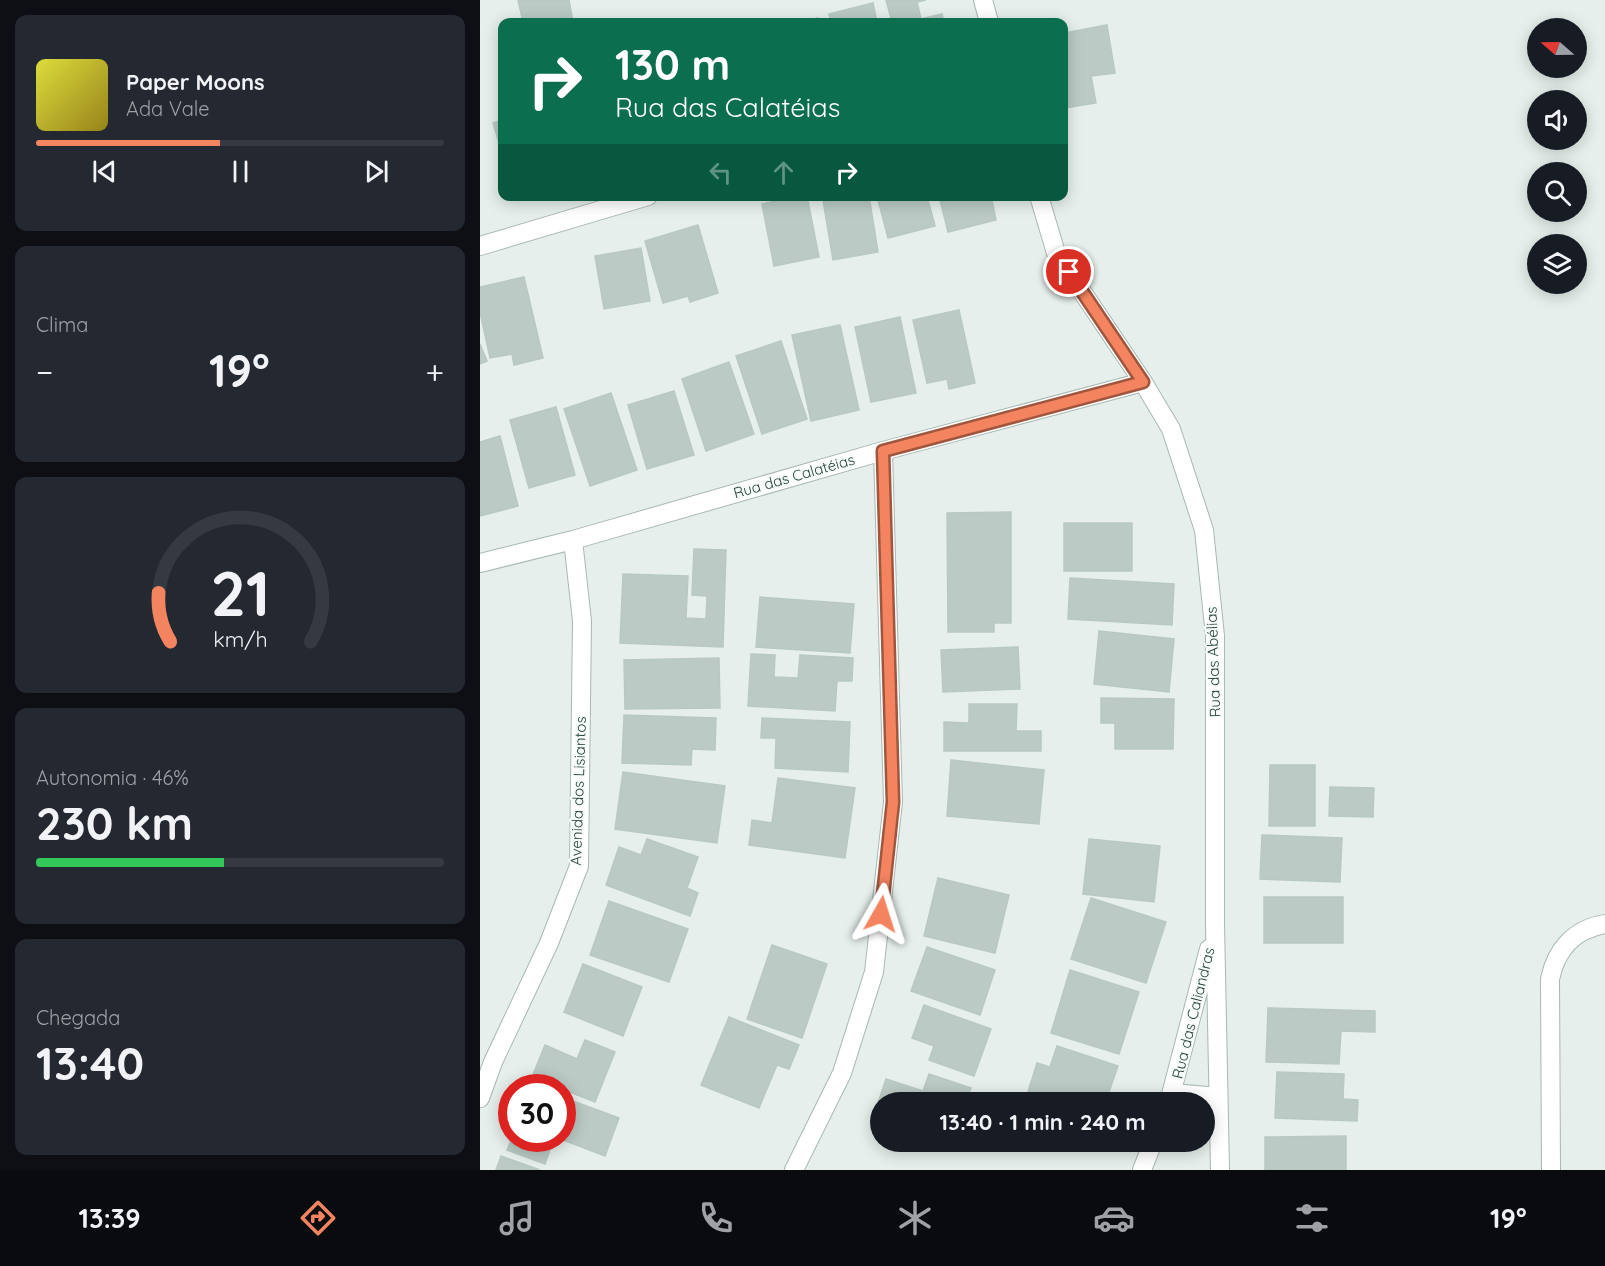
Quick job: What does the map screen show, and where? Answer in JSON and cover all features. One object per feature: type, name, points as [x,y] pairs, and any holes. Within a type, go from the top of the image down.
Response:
[{"type":"street","points":[[983,0],[988,18]]},
{"type":"street","points":[[480,246],[631,201]]},
{"type":"street","name":"Rua das Abélias","points":[[1040,201],[1056,253],[1172,429],[1204,530],[1215,636],[1215,923],[1220,1170]]},
{"type":"street","name":"Rua das Calatéias","points":[[480,563],[573,540],[883,451],[1143,382]]},
{"type":"street","points":[[794,1170],[842,1073],[874,972],[893,802],[883,451]]},
{"type":"street","name":"Avenida dos Lisiantos","points":[[480,1098],[487,1066],[549,943],[579,866],[582,621],[573,540]]},
{"type":"street","name":"Rua das Caliandras","points":[[1173,1092],[1215,923]]},
{"type":"street","points":[[1551,1170],[1550,980],[1558,954],[1566,943],[1576,934],[1605,924]]},
{"type":"street","points":[[1142,1170],[1149,1152]]},
{"type":"building","points":[[518,0],[569,0],[572,18],[522,18]]},
{"type":"building","points":[[886,0],[926,0],[917,2],[921,18],[891,18]]},
{"type":"building","points":[[873,3],[876,18],[830,18],[829,14]]},
{"type":"building","points":[[942,14],[943,18],[925,18]]},
{"type":"building","points":[[1107,25],[1115,73],[1091,76],[1096,103],[1068,107],[1068,32]]},
{"type":"building","points":[[498,121],[498,140],[493,123]]},
{"type":"building","points":[[776,201],[808,201],[819,257],[774,266],[762,204]]},
{"type":"building","points":[[823,201],[870,201],[878,252],[833,260]]},
{"type":"building","points":[[878,201],[928,201],[935,226],[888,238]]},
{"type":"building","points":[[940,201],[992,201],[996,220],[948,232]]},
{"type":"building","points":[[698,225],[718,293],[690,302],[688,296],[663,303],[645,241]]},
{"type":"building","points":[[641,248],[650,301],[604,309],[595,256]]},
{"type":"building","points":[[524,277],[543,358],[514,365],[512,354],[490,358],[480,312],[480,287]]},
{"type":"building","points":[[959,310],[975,383],[949,389],[947,379],[927,383],[913,320]]},
{"type":"building","points":[[900,317],[916,393],[871,402],[855,327]]},
{"type":"building","points":[[840,325],[859,410],[811,421],[792,335]]},
{"type":"building","points":[[781,341],[807,419],[762,434],[736,356]]},
{"type":"building","points":[[480,344],[487,361],[480,364]]},
{"type":"building","points":[[729,362],[754,434],[706,451],[682,379]]},
{"type":"building","points":[[674,391],[694,455],[647,469],[628,405]]},
{"type":"building","points":[[611,393],[637,470],[590,486],[564,409]]},
{"type":"building","points":[[556,407],[575,475],[529,488],[510,420]]},
{"type":"building","points":[[500,436],[518,506],[480,516],[480,442]]},
{"type":"building","points":[[1011,512],[1011,623],[994,623],[994,632],[948,632],[947,513]]},
{"type":"building","points":[[1064,523],[1132,523],[1132,571],[1064,571]]},
{"type":"building","points":[[694,549],[726,550],[723,647],[620,643],[623,574],[688,576],[686,618],[706,619],[707,596],[692,595]]},
{"type":"building","points":[[1070,578],[1174,584],[1172,625],[1068,619]]},
{"type":"building","points":[[760,597],[854,604],[850,653],[756,647]]},
{"type":"building","points":[[1099,631],[1174,639],[1169,692],[1094,684]]},
{"type":"building","points":[[1018,647],[1020,689],[943,692],[941,650]]},
{"type":"building","points":[[751,654],[775,655],[774,677],[798,678],[800,655],[853,658],[852,681],[837,681],[835,711],[748,706]]},
{"type":"building","points":[[719,658],[720,708],[625,709],[624,660]]},
{"type":"building","points":[[1101,698],[1174,699],[1173,749],[1115,749],[1115,723],[1101,723]]},
{"type":"building","points":[[969,704],[1017,704],[1016,731],[1041,731],[1041,751],[944,751],[944,722],[969,723]]},
{"type":"building","points":[[624,715],[716,718],[715,750],[692,749],[691,765],[622,763]]},
{"type":"building","points":[[762,718],[850,722],[848,772],[775,768],[776,738],[761,738]]},
{"type":"building","points":[[951,760],[1044,770],[1039,824],[947,816]]},
{"type":"building","points":[[1270,765],[1315,765],[1315,826],[1269,826]]},
{"type":"building","points":[[623,772],[725,786],[717,843],[615,829]]},
{"type":"building","points":[[778,778],[855,788],[845,858],[749,845],[752,820],[772,823]]},
{"type":"building","points":[[1330,787],[1374,788],[1373,817],[1329,816]]},
{"type":"building","points":[[1262,835],[1342,838],[1340,882],[1260,879]]},
{"type":"building","points":[[647,839],[698,857],[687,888],[698,893],[690,916],[606,885],[619,847],[641,855]]},
{"type":"building","points":[[1089,839],[1160,846],[1154,902],[1083,894]]},
{"type":"building","points":[[938,878],[1009,895],[995,953],[924,936]]},
{"type":"building","points":[[1264,897],[1343,897],[1343,943],[1264,943]]},
{"type":"building","points":[[1091,898],[1166,922],[1146,983],[1071,959]]},
{"type":"building","points":[[609,901],[688,929],[669,982],[590,955]]},
{"type":"building","points":[[772,945],[827,964],[802,1038],[747,1019]]},
{"type":"building","points":[[927,947],[995,970],[980,1015],[911,991]]},
{"type":"building","points":[[583,964],[642,987],[623,1036],[564,1012]]},
{"type":"building","points":[[1070,970],[1139,992],[1119,1054],[1051,1033]]},
{"type":"building","points":[[924,1005],[991,1029],[974,1076],[929,1060],[934,1046],[912,1038]]},
{"type":"building","points":[[1268,1008],[1375,1011],[1375,1032],[1341,1031],[1339,1064],[1266,1062]]},
{"type":"building","points":[[729,1017],[799,1045],[789,1069],[777,1065],[759,1108],[701,1085]]},
{"type":"building","points":[[585,1040],[615,1052],[595,1102],[576,1094],[576,1074],[533,1074],[545,1045],[577,1059]]},
{"type":"building","points":[[1057,1046],[1118,1066],[1109,1092],[1028,1092],[1037,1063],[1050,1067]]},
{"type":"building","points":[[1277,1072],[1344,1074],[1343,1099],[1358,1100],[1357,1121],[1275,1118]]},
{"type":"building","points":[[929,1074],[971,1088],[970,1092],[882,1092],[886,1079],[923,1091]]},
{"type":"building","points":[[576,1102],[619,1118],[605,1156],[576,1145]]},
{"type":"building","points":[[1346,1136],[1346,1170],[1265,1170],[1265,1137]]},
{"type":"building","points":[[512,1152],[549,1152],[545,1164]]},
{"type":"building","points":[[501,1156],[540,1170],[496,1170]]},
{"type":"route","points":[[881,914],[893,802],[883,451],[1143,382],[1069,272]]}]
